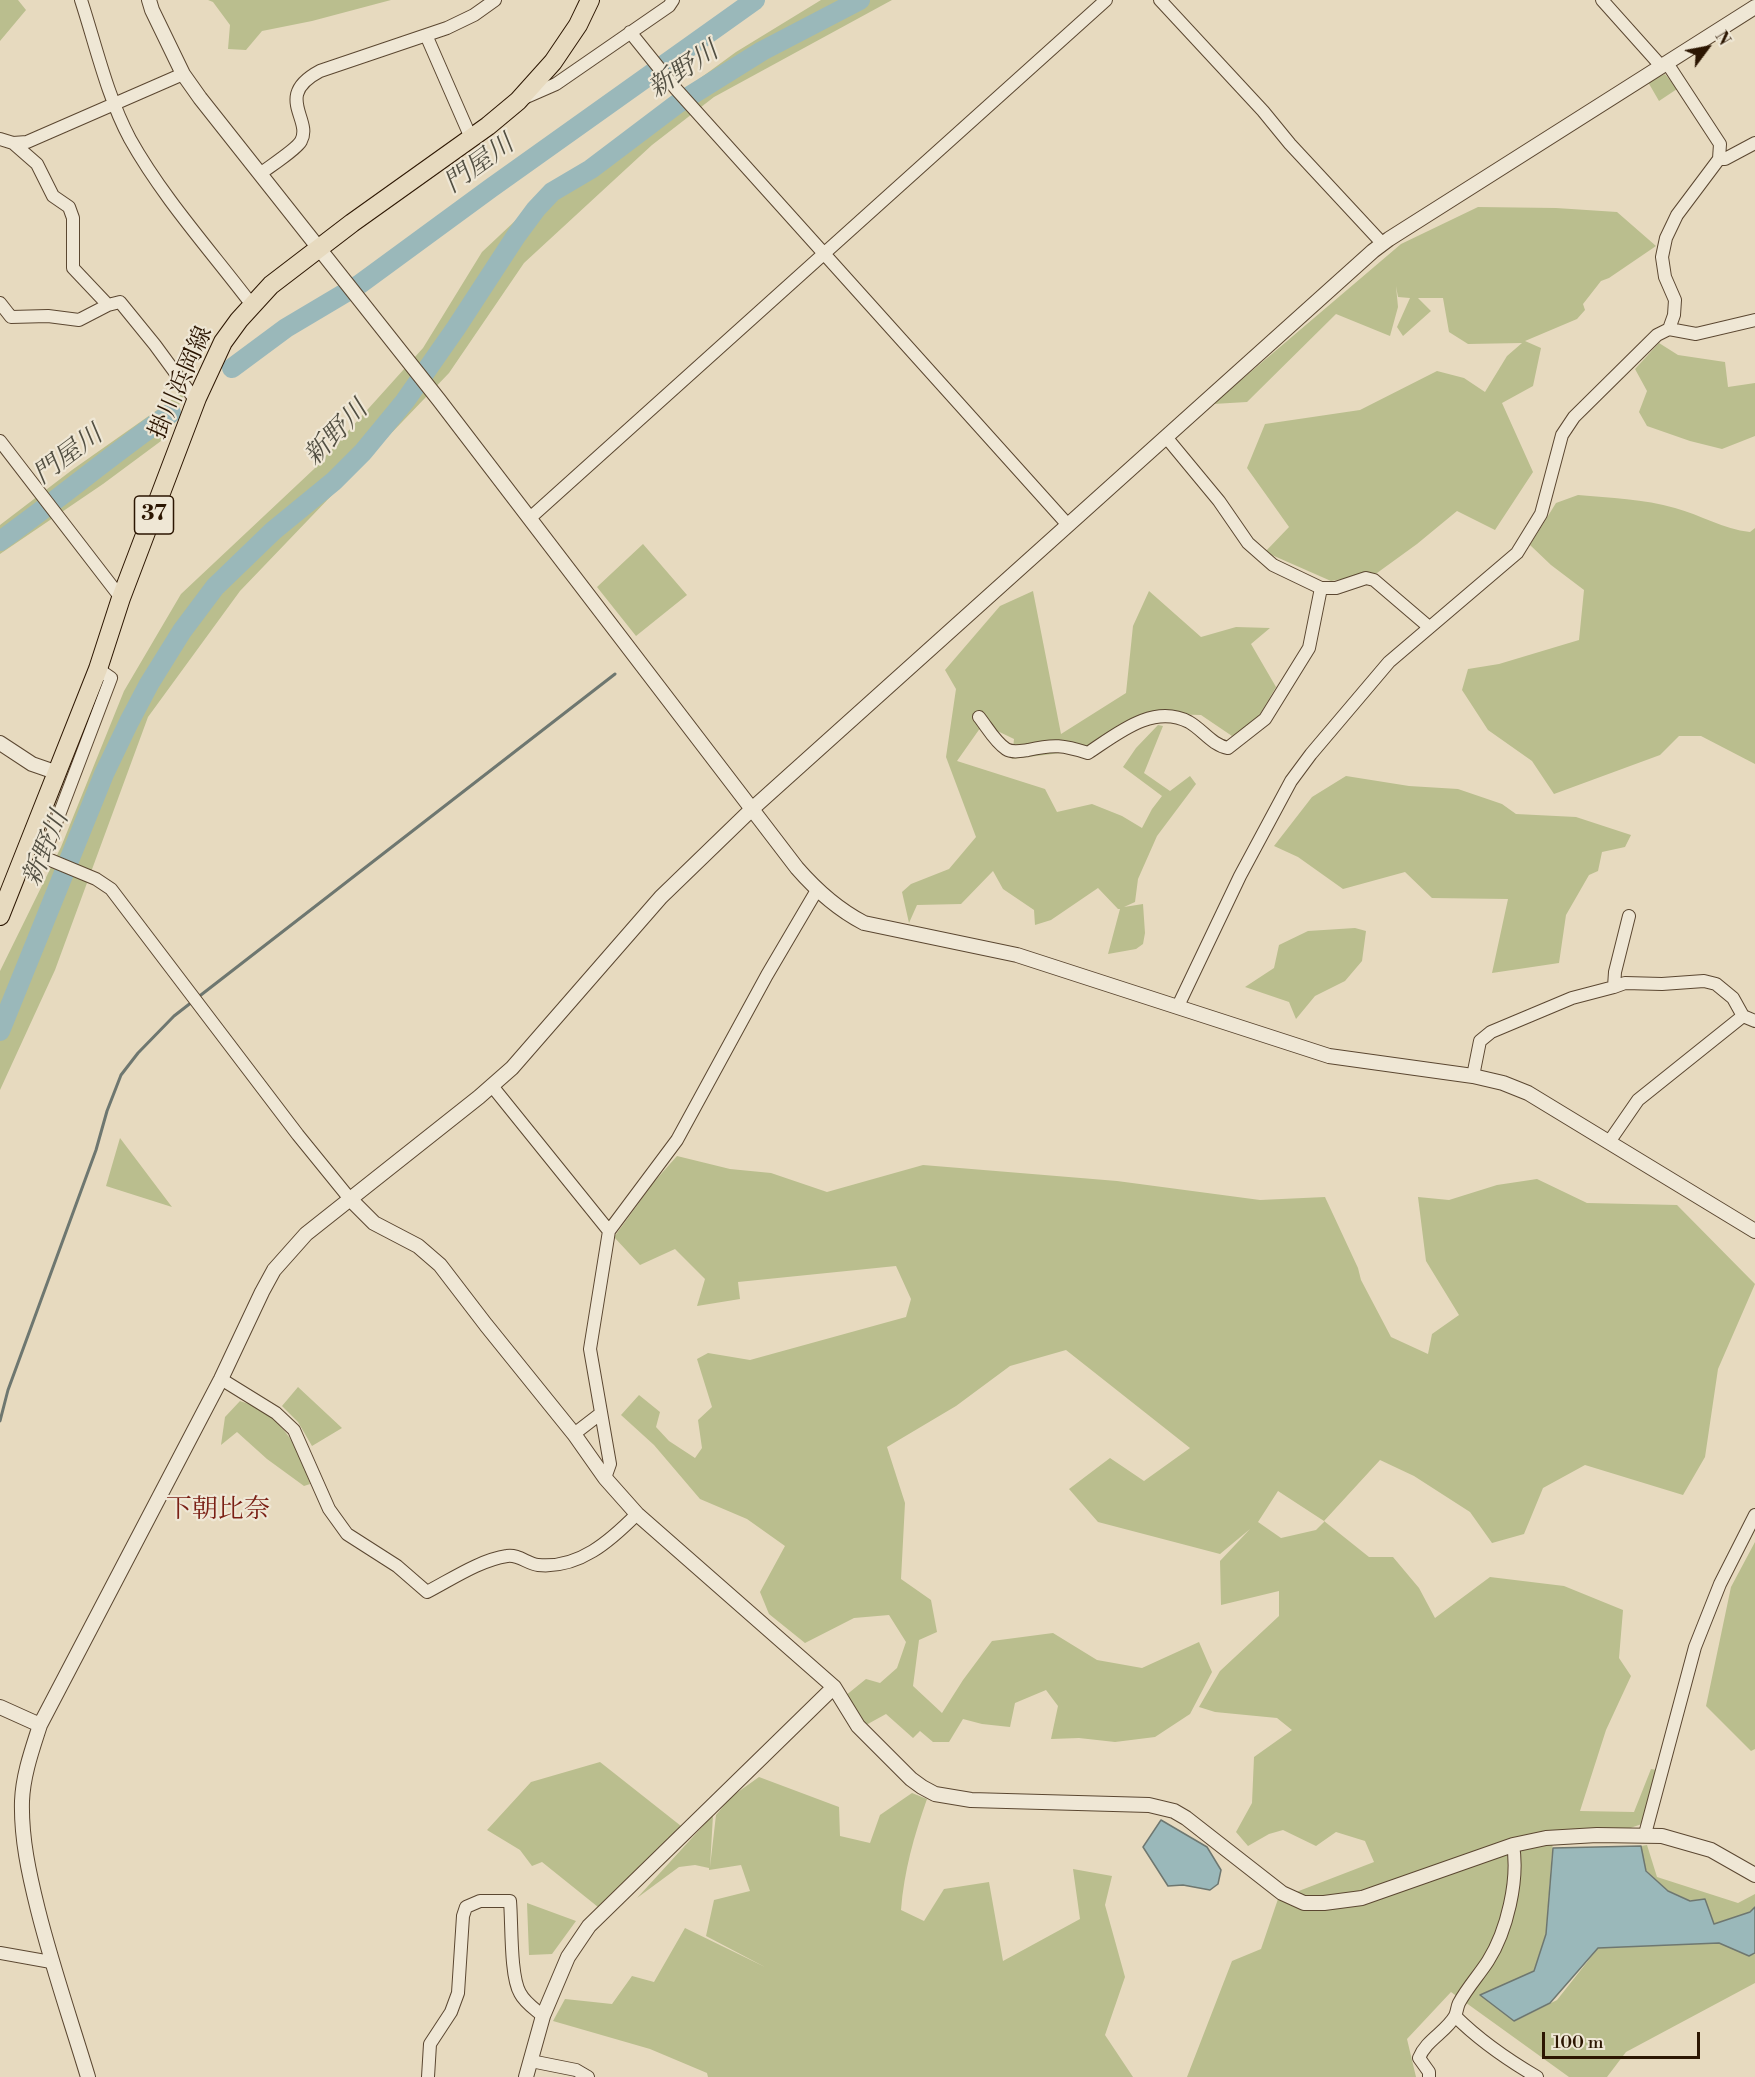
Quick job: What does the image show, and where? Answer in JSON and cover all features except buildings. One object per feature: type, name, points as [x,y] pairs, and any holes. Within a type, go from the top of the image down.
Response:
[{"type":"main road","name":"掛川浜岡線","points":[[0,916],[98,669],[121,598],[196,401],[223,342],[272,285],[518,101],[553,62],[578,25],[590,0]]},
{"type":"street","points":[[81,0],[114,104],[129,137],[150,171],[252,306]]},
{"type":"street","points":[[149,0],[183,74],[439,400],[752,809],[817,891],[845,913],[864,923],[1017,955],[1329,1056],[1473,1076],[1503,1083],[1528,1093],[1755,1231]]},
{"type":"street","points":[[260,174],[301,143],[303,134],[296,103],[298,92],[306,78],[320,71],[426,35],[474,15],[495,0]]},
{"type":"street","points":[[518,101],[556,84],[669,6],[673,0]]},
{"type":"street","points":[[530,518],[1106,0]]},
{"type":"street","points":[[1160,0],[1383,243]]},
{"type":"street","points":[[1602,0],[1664,64],[1720,144],[1719,159],[1677,215],[1666,238],[1662,257],[1665,277],[1675,300],[1674,315],[1669,329]]},
{"type":"street","points":[[88,2077],[51,1962],[27,1863],[22,1826],[22,1799],[27,1763],[40,1725],[221,1379],[274,1270],[306,1234],[512,1068],[661,897],[752,809],[1383,243],[1755,7]]},
{"type":"street","points":[[630,32],[676,89],[826,253],[1068,525]]},
{"type":"street","points":[[426,35],[471,138]]},
{"type":"street","points":[[0,139],[13,143],[27,142],[183,74]]},
{"type":"street","points":[[13,143],[37,164],[53,196],[69,207],[73,218],[73,268],[108,305]]},
{"type":"street","points":[[1719,159],[1725,159],[1755,143]]},
{"type":"street","points":[[0,303],[11,317],[48,316],[79,320],[108,305],[120,302],[196,401]]},
{"type":"street","points":[[1178,1006],[1240,876],[1291,781],[1389,662],[1517,553],[1541,514],[1562,435],[1574,417],[1657,335],[1669,329],[1696,334],[1755,320]]},
{"type":"street","points":[[1166,437],[1219,501],[1248,543],[1273,565],[1321,588],[1336,588],[1366,578],[1374,580],[1429,627]]},
{"type":"street","points":[[0,441],[121,598]]},
{"type":"street","points":[[979,717],[1007,751],[1019,752],[1052,745],[1088,753],[1130,725],[1169,716],[1189,722],[1221,746],[1228,747],[1265,719],[1309,648],[1321,588]]},
{"type":"street","points":[[98,669],[111,678],[43,857],[96,879],[111,889],[305,1144],[350,1199],[374,1223],[418,1246],[440,1265],[486,1326],[574,1434],[605,1478],[637,1514],[834,1687],[858,1726],[911,1779],[935,1794],[971,1800],[1149,1805],[1174,1812],[1186,1818],[1282,1893],[1304,1903],[1362,1898],[1514,1845],[1546,1838],[1645,1834],[1662,1836],[1711,1850],[1755,1875]]},
{"type":"street","points":[[0,743],[32,764],[58,773]]},
{"type":"street","points":[[605,1478],[610,1464],[590,1349],[609,1231],[677,1140],[767,975],[817,891]]},
{"type":"street","points":[[1614,987],[1615,972],[1629,916]]},
{"type":"street","points":[[1473,1076],[1480,1041],[1491,1032],[1572,998],[1626,983],[1662,984],[1704,981],[1716,984],[1733,998],[1749,1018],[1638,1100],[1609,1142]]},
{"type":"street","points":[[492,1086],[609,1231]]},
{"type":"street","points":[[221,1379],[276,1413],[294,1430],[329,1509],[347,1534],[397,1566],[427,1592],[494,1558],[511,1555],[536,1565],[566,1564],[586,1557],[614,1536],[637,1514]]},
{"type":"street","points":[[574,1434],[600,1414]]},
{"type":"street","points":[[1645,1834],[1695,1647],[1720,1584],[1755,1515]]},
{"type":"street","points":[[526,2077],[543,2016],[568,1957],[589,1926],[834,1687]]},
{"type":"street","points":[[0,1707],[40,1725]]},
{"type":"street","points":[[1429,2077],[1429,2072],[1419,2058],[1423,2049],[1455,2016],[1458,2004],[1490,1959],[1502,1931],[1515,1881],[1514,1845]]},
{"type":"street","points":[[428,2077],[430,2044],[451,2012],[458,1993],[463,1916],[466,1907],[480,1901],[510,1901],[515,1976],[519,1992],[526,2002],[543,2016]]},
{"type":"street","points":[[0,1953],[51,1962]]},
{"type":"street","points":[[1455,2016],[1468,2030],[1504,2057],[1538,2077]]},
{"type":"street","points":[[531,2061],[576,2070],[588,2077]]},
{"type":"green space","points":[[0,0],[18,0],[26,10],[0,41]]},
{"type":"green space","points":[[208,0],[391,0],[312,21],[262,31],[246,50],[228,49],[230,25],[213,2]]},
{"type":"green space","points":[[821,0],[892,0],[714,97],[652,145],[524,263],[449,373],[240,591],[148,717],[55,970],[0,1090],[0,971],[61,847],[124,691],[181,594],[314,469],[423,348],[482,252],[550,188],[736,52]]},
{"type":"green space","points":[[1665,74],[1677,89],[1659,101],[1648,82]]},
{"type":"green space","points":[[1478,207],[1556,208],[1617,212],[1656,246],[1601,281],[1583,304],[1585,310],[1577,319],[1525,341],[1541,348],[1533,386],[1502,403],[1533,472],[1495,530],[1457,511],[1377,573],[1331,581],[1265,552],[1289,527],[1247,468],[1265,424],[1360,410],[1437,371],[1464,378],[1485,392],[1507,356],[1522,343],[1468,344],[1449,332],[1443,298],[1418,298],[1431,311],[1403,336],[1397,327],[1410,298],[1398,297],[1396,286],[1398,307],[1390,336],[1336,314],[1247,402],[1213,404],[1401,244]]},
{"type":"green space","points":[[1659,343],[1678,355],[1725,362],[1728,387],[1755,383],[1755,436],[1722,449],[1647,426],[1639,412],[1647,391],[1635,369]]},
{"type":"green space","points":[[187,389],[161,441],[103,484],[0,554],[0,525],[72,470]]},
{"type":"green space","points":[[1578,495],[1663,505],[1740,530],[1750,532],[1755,528],[1755,764],[1701,736],[1679,736],[1660,755],[1554,794],[1532,761],[1488,730],[1462,690],[1468,669],[1499,664],[1579,640],[1584,590],[1551,565],[1530,545],[1556,503]]},
{"type":"green space","points":[[643,544],[687,595],[636,636],[597,587]]},
{"type":"green space","points":[[1033,591],[1061,734],[1126,693],[1133,626],[1149,591],[1201,637],[1236,627],[1270,628],[1251,644],[1276,687],[1258,718],[1232,736],[1201,715],[1165,714],[1101,748],[1012,759],[1014,739],[983,724],[957,761],[1045,789],[1057,812],[1092,804],[1122,816],[1142,828],[1162,796],[1123,767],[1136,748],[1158,725],[1163,726],[1144,773],[1170,791],[1190,776],[1196,784],[1157,836],[1138,879],[1135,902],[1124,907],[1143,904],[1145,933],[1143,944],[1136,949],[1108,954],[1120,909],[1098,888],[1051,920],[1035,925],[1034,910],[1003,889],[993,871],[961,904],[917,905],[909,923],[902,892],[911,884],[949,869],[976,837],[946,757],[956,689],[945,670],[1000,606]]},
{"type":"green space","points":[[1346,776],[1409,786],[1458,789],[1502,804],[1516,814],[1576,817],[1631,835],[1625,847],[1602,852],[1598,871],[1589,875],[1566,915],[1559,963],[1492,973],[1508,899],[1432,898],[1405,872],[1343,889],[1298,857],[1274,846],[1312,797]]},
{"type":"green space","points":[[1355,928],[1366,931],[1362,961],[1345,981],[1315,996],[1296,1019],[1289,1002],[1245,987],[1274,968],[1279,945],[1308,931]]},
{"type":"green space","points":[[120,1138],[172,1207],[106,1186]]},
{"type":"green space","points":[[677,1156],[730,1169],[771,1173],[827,1192],[923,1165],[1117,1181],[1260,1200],[1325,1197],[1358,1268],[1361,1280],[1391,1337],[1428,1354],[1432,1334],[1459,1315],[1426,1261],[1418,1197],[1449,1200],[1497,1185],[1537,1179],[1587,1203],[1677,1205],[1755,1284],[1718,1369],[1705,1457],[1683,1495],[1585,1465],[1543,1488],[1524,1534],[1492,1543],[1470,1512],[1414,1476],[1380,1460],[1324,1521],[1369,1557],[1393,1557],[1419,1588],[1435,1618],[1490,1577],[1564,1586],[1623,1610],[1619,1658],[1631,1676],[1606,1730],[1580,1811],[1634,1812],[1651,1769],[1657,1770],[1642,1824],[1627,1829],[1561,1831],[1553,1839],[1546,1934],[1534,1972],[1481,1995],[1515,2021],[1557,2000],[1603,1942],[1719,1943],[1749,1956],[1755,1954],[1755,1983],[1626,2052],[1607,2077],[1569,2077],[1451,1992],[1407,2039],[1416,2077],[1187,2077],[1232,1961],[1261,1949],[1278,1899],[1374,1862],[1365,1841],[1336,1832],[1316,1846],[1283,1830],[1269,1834],[1248,1846],[1236,1832],[1252,1803],[1254,1757],[1292,1730],[1277,1718],[1215,1712],[1199,1707],[1220,1671],[1279,1616],[1279,1591],[1221,1605],[1220,1561],[1250,1529],[1220,1554],[1098,1522],[1069,1489],[1110,1458],[1144,1481],[1190,1448],[1066,1350],[1010,1366],[956,1406],[887,1447],[905,1503],[901,1579],[931,1600],[937,1632],[919,1640],[913,1686],[942,1713],[992,1641],[1053,1633],[1097,1660],[1142,1668],[1199,1642],[1212,1672],[1190,1714],[1155,1737],[1115,1742],[1079,1738],[1051,1739],[1058,1706],[1046,1690],[1015,1703],[1010,1727],[963,1719],[949,1742],[933,1742],[920,1731],[913,1738],[886,1714],[866,1725],[845,1696],[866,1679],[880,1683],[897,1668],[906,1642],[889,1615],[854,1618],[805,1643],[769,1614],[760,1592],[785,1546],[747,1519],[700,1499],[654,1445],[621,1415],[639,1395],[660,1412],[656,1427],[669,1441],[695,1458],[702,1448],[698,1420],[712,1407],[697,1359],[708,1353],[750,1360],[906,1317],[911,1299],[896,1266],[738,1282],[740,1299],[697,1306],[705,1279],[675,1249],[640,1265],[614,1237],[654,1182]],"holes":[[[1278,1491],[1324,1522],[1316,1530],[1281,1538],[1258,1522]]]},
{"type":"green space","points":[[298,1387],[342,1428],[312,1446],[298,1422],[282,1406]]},
{"type":"green space","points":[[240,1401],[266,1414],[286,1433],[294,1444],[310,1484],[304,1486],[267,1459],[237,1432],[221,1445],[225,1417]]},
{"type":"green space","points":[[1755,1542],[1755,1749],[1751,1751],[1706,1706],[1731,1587]]},
{"type":"green space","points":[[600,1762],[681,1826],[598,1907],[542,1862],[532,1866],[520,1850],[487,1830],[531,1782]]},
{"type":"green space","points":[[759,1777],[839,1807],[840,1836],[870,1843],[880,1815],[912,1793],[927,1799],[910,1854],[901,1910],[924,1921],[944,1889],[989,1882],[1003,1961],[1080,1919],[1073,1869],[1112,1876],[1105,1905],[1125,1977],[1105,2035],[1133,2077],[708,2077],[707,2073],[650,2049],[553,2021],[565,1999],[612,2004],[632,1976],[654,1982],[685,1928],[765,1967],[706,1936],[714,1900],[750,1891],[741,1865],[709,1870],[709,1868],[695,1865],[679,1867],[637,1898],[713,1815],[710,1867],[716,1815],[731,1797]]},
{"type":"green space","points":[[1647,1845],[1657,1877],[1738,1903],[1755,1894],[1755,1907],[1750,1912],[1714,1925],[1705,1900],[1688,1900],[1667,1890],[1645,1869],[1641,1846]]},
{"type":"green space","points":[[527,1903],[576,1921],[552,1954],[529,1955]]},
{"type":"water","points":[[1161,1820],[1207,1847],[1221,1870],[1218,1884],[1210,1890],[1183,1885],[1168,1886],[1143,1847]]},
{"type":"water","points":[[1641,1846],[1646,1871],[1668,1891],[1690,1901],[1705,1899],[1714,1924],[1750,1912],[1755,1907],[1755,1953],[1749,1956],[1719,1943],[1598,1948],[1550,2003],[1514,2021],[1480,1995],[1534,1971],[1546,1934],[1553,1848]]},
{"type":"waterway","name":"門屋川","points":[[232,368],[286,328],[360,284],[755,0]]},
{"type":"waterway","name":"新野川","points":[[0,1031],[104,774],[129,722],[149,684],[182,631],[215,587],[273,531],[334,481],[363,452],[405,401],[516,236],[552,192],[591,169],[677,104],[762,51],[860,0]]},
{"type":"waterway","name":"門屋川","points":[[0,541],[171,413]]},
{"type":"waterway","points":[[197,998],[615,674]]},
{"type":"waterway","points":[[0,1421],[8,1390],[121,1075],[138,1053],[174,1016],[192,1002]]},
{"type":"district","name":"下朝比奈","points":[[218,1511]]}]
